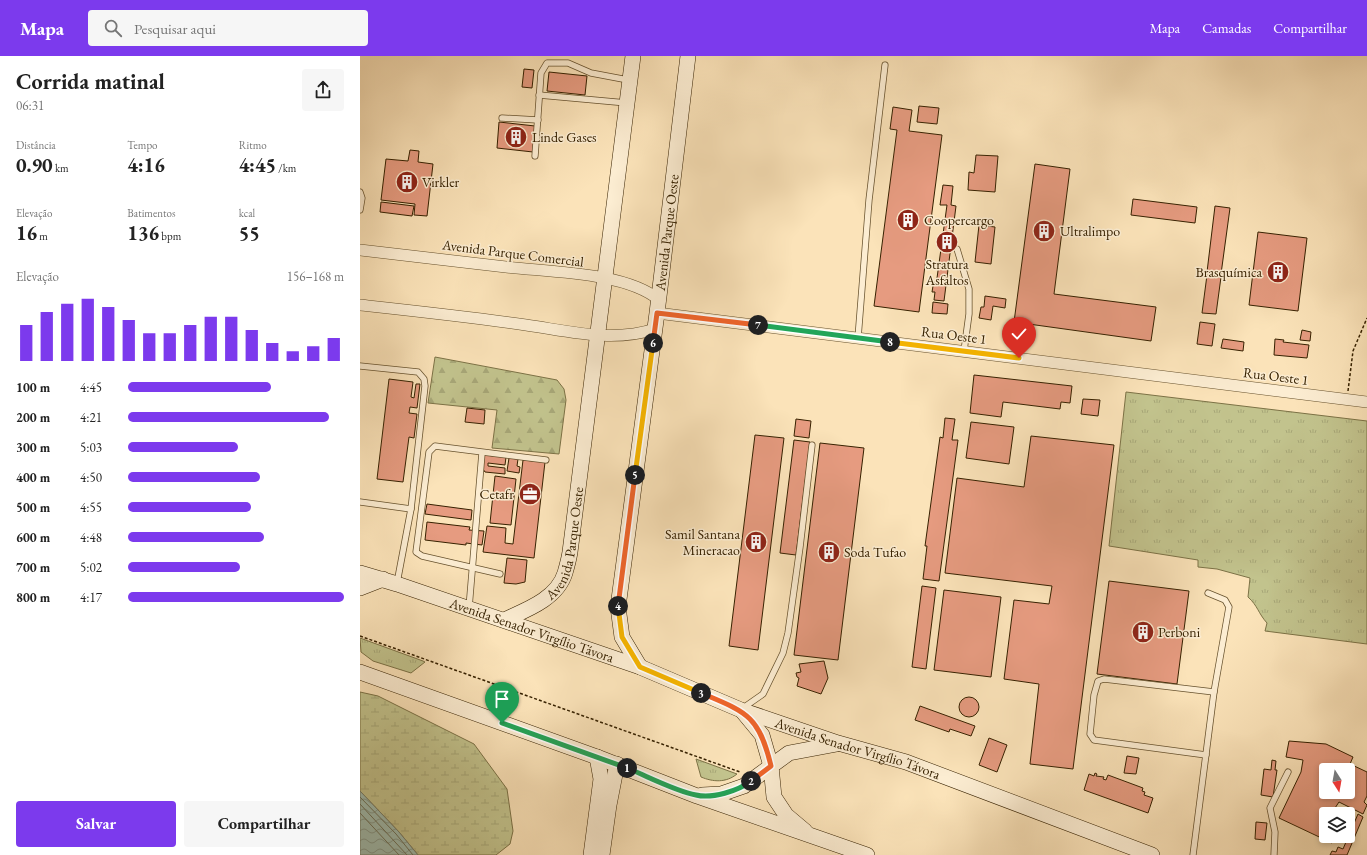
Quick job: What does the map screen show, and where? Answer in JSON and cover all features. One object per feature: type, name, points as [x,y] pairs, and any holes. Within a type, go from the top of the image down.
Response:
[{"type":"street","name":"Avenida Parque Oeste","points":[[504,620],[532,608],[546,599],[556,589],[565,575],[570,552],[633,56]]},
{"type":"street","name":"Avenida Parque Oeste","points":[[640,667],[622,637],[618,607],[658,306],[688,56]]},
{"type":"street","name":"Avenida Parque Comercial","points":[[360,250],[605,279],[640,288],[658,306]]},
{"type":"street","points":[[360,305],[526,325],[598,336],[630,335],[655,329]]},
{"type":"street","name":"Rua Oeste 1","points":[[658,306],[858,338],[1367,402]]},
{"type":"street","name":"Avenida Senador Virgílio Távora","points":[[360,573],[390,581],[640,667],[741,710],[838,744],[906,762],[1152,855]]},
{"type":"street","points":[[360,588],[390,581]]},
{"type":"street","points":[[360,672],[617,764],[697,796],[813,838],[867,855]]},
{"type":"street","points":[[741,710],[762,735],[771,766],[774,797],[777,803],[786,815],[813,838]]},
{"type":"street","points":[[697,796],[721,794],[744,786],[789,753],[838,744]]},
{"type":"street","points":[[591,855],[601,779],[597,757]]},
{"type":"street","points":[[602,855],[609,805],[617,764]]},
{"type":"lane","points":[[535,156],[541,73],[547,62],[568,63],[591,73],[629,80]]},
{"type":"lane","points":[[858,338],[869,200],[885,65]]},
{"type":"lane","points":[[539,95],[627,103]]},
{"type":"lane","points":[[502,118],[538,120]]},
{"type":"lane","points":[[360,192],[362,198],[360,210]]},
{"type":"lane","points":[[957,249],[969,288],[969,314],[964,351]]},
{"type":"lane","points":[[360,366],[418,372],[424,379],[426,386],[411,509],[390,581]]},
{"type":"lane","points":[[741,710],[763,694],[783,653],[788,633],[800,547],[812,445]]},
{"type":"lane","points":[[500,574],[422,556],[416,552],[429,452],[435,446],[546,460]]},
{"type":"lane","points":[[469,608],[482,453]]},
{"type":"lane","points":[[360,502],[411,509]]},
{"type":"lane","points":[[1193,855],[1214,692],[1229,607],[1225,600],[1208,593]]},
{"type":"lane","points":[[1206,755],[1094,740],[1090,734],[1094,695],[1098,681],[1104,679],[1214,692]]},
{"type":"lane","points":[[1274,855],[1275,832],[1270,808],[1288,772]]},
{"type":"path","points":[[1346,400],[1353,351],[1367,318]]},
{"type":"path","points":[[360,636],[740,772]]},
{"type":"green space","points":[[435,357],[557,380],[564,389],[566,400],[559,454],[492,448],[497,410],[428,403]]},
{"type":"green space","points":[[1126,392],[1367,421],[1367,644],[1265,631],[1267,623],[1254,603],[1248,597],[1250,578],[1217,569],[1198,567],[1198,560],[1109,546]]},
{"type":"green space","points":[[360,638],[425,662],[411,673],[373,661],[361,652]]},
{"type":"green space","points":[[360,692],[378,696],[474,744],[507,789],[513,831],[510,844],[496,855],[418,855],[399,832],[360,791]]},
{"type":"green space","points":[[696,759],[737,774],[728,779],[719,781],[706,779],[701,777]]},
{"type":"water","points":[[360,791],[399,832],[418,855],[360,855]]},
{"type":"building","name":"Linde Gases","points":[[524,69],[534,70],[532,88],[522,87]]},
{"type":"building","name":"Linde Gases","points":[[549,72],[587,76],[585,95],[547,91]]},
{"type":"building","points":[[919,106],[939,108],[937,124],[917,122]]},
{"type":"building","name":"Coopercargo","points":[[893,107],[912,110],[909,131],[942,135],[919,312],[874,306],[897,130],[890,129]]},
{"type":"building","name":"Linde Gases","points":[[499,122],[535,126],[533,152],[497,148]]},
{"type":"building","name":"Virkler","points":[[410,150],[419,151],[418,162],[433,164],[427,216],[414,215],[415,204],[381,200],[386,159],[408,161]]},
{"type":"building","points":[[976,155],[998,156],[995,192],[968,190],[969,172],[974,173]]},
{"type":"building","name":"Ultralimpo","points":[[1035,164],[1070,169],[1054,294],[1156,307],[1151,341],[1014,322]]},
{"type":"building","name":"Stratura Asfaltos","points":[[943,185],[953,186],[951,205],[956,206],[944,301],[934,300],[935,292],[932,292],[937,278],[947,205],[940,205]]},
{"type":"building","name":"Ultralimpo","points":[[1133,199],[1197,207],[1195,223],[1131,215]]},
{"type":"building","points":[[381,202],[414,206],[412,216],[380,212]]},
{"type":"building","points":[[1215,206],[1230,208],[1221,274],[1207,272]]},
{"type":"building","name":"Stratura Asfaltos","points":[[979,225],[995,227],[991,264],[975,262]]},
{"type":"building","name":"Brasquímica","points":[[1258,232],[1307,238],[1298,311],[1249,305]]},
{"type":"building","points":[[1207,275],[1221,277],[1216,314],[1202,313]]},
{"type":"building","points":[[985,296],[1006,299],[1005,308],[993,306],[991,320],[979,318],[981,307],[984,307]]},
{"type":"building","name":"Stratura Asfaltos","points":[[933,302],[948,304],[947,314],[932,313]]},
{"type":"building","points":[[1200,322],[1215,324],[1212,346],[1197,344]]},
{"type":"building","points":[[1302,330],[1311,332],[1310,341],[1300,340]]},
{"type":"building","points":[[1223,339],[1244,342],[1243,351],[1221,348]]},
{"type":"building","points":[[1275,339],[1284,340],[1283,342],[1309,345],[1307,358],[1274,355]]},
{"type":"building","points":[[974,375],[1072,386],[1070,403],[1061,402],[1060,409],[1003,402],[1001,417],[970,413]]},
{"type":"building","points":[[389,379],[413,382],[411,397],[414,398],[416,384],[420,384],[417,408],[410,407],[409,413],[417,414],[414,438],[409,437],[403,482],[377,479]]},
{"type":"building","points":[[1083,399],[1100,400],[1098,416],[1081,414]]},
{"type":"building","points":[[467,408],[485,410],[484,424],[465,422]]},
{"type":"building","points":[[945,418],[955,419],[952,440],[958,440],[939,581],[923,579],[927,546],[925,546],[940,437],[943,438]]},
{"type":"building","points":[[796,419],[811,421],[809,438],[794,436]]},
{"type":"building","points":[[971,422],[1014,427],[1009,464],[966,458]]},
{"type":"building","name":"Samil Santana Mineracao","points":[[755,435],[784,438],[758,650],[729,646]]},
{"type":"building","points":[[1031,436],[1114,445],[1073,769],[1030,764],[1039,684],[1004,679],[1014,600],[1049,604],[1052,586],[945,573],[957,478],[1024,487]]},
{"type":"building","points":[[794,440],[810,442],[796,555],[780,553]]},
{"type":"building","name":"Soda Tufao","points":[[820,443],[864,448],[838,660],[794,655]]},
{"type":"building","name":"Cetafr","points":[[484,455],[506,457],[505,465],[488,463],[488,466],[505,468],[505,474],[485,472],[483,469]]},
{"type":"building","name":"Cetafr","points":[[509,458],[518,459],[517,466],[520,467],[519,473],[507,471]]},
{"type":"building","name":"Cetafr","points":[[523,460],[545,462],[534,558],[483,552],[487,526],[506,528],[505,543],[513,544]]},
{"type":"building","name":"Cetafr","points":[[495,476],[516,479],[511,525],[490,523]]},
{"type":"building","name":"Cetafr","points":[[427,504],[472,510],[471,520],[425,514]]},
{"type":"building","name":"Cetafr","points":[[427,522],[470,527],[469,530],[484,531],[482,545],[466,543],[466,545],[425,540]]},
{"type":"building","points":[[507,558],[527,560],[525,582],[516,584],[504,583]]},
{"type":"building","name":"Perboni","points":[[1109,581],[1189,591],[1177,684],[1097,674]]},
{"type":"building","points":[[922,586],[936,588],[926,669],[912,667]]},
{"type":"building","points":[[944,590],[1001,597],[991,677],[934,670]]},
{"type":"building","points":[[824,661],[828,678],[821,694],[797,686],[799,678],[797,677],[796,673],[801,672],[799,664]]},
{"type":"building","points":[[969,697],[976,700],[979,707],[976,714],[969,717],[962,714],[959,707],[962,700]]},
{"type":"building","points":[[920,706],[975,726],[971,736],[950,729],[949,732],[915,720]]},
{"type":"building","points":[[989,738],[1007,745],[997,772],[979,765]]},
{"type":"building","points":[[1289,741],[1326,744],[1353,757],[1350,763],[1319,763],[1319,799],[1355,799],[1355,766],[1367,772],[1367,796],[1364,802],[1367,805],[1363,814],[1355,810],[1355,807],[1349,807],[1339,802],[1336,807],[1319,807],[1319,837],[1279,818],[1301,772],[1303,760],[1286,757]]},
{"type":"building","points":[[1127,756],[1139,758],[1136,774],[1124,773]]},
{"type":"building","points":[[1272,760],[1276,761],[1275,770],[1277,770],[1273,797],[1261,795],[1264,769],[1271,770]]},
{"type":"building","points":[[1095,773],[1097,774],[1096,776],[1104,777],[1103,779],[1106,780],[1108,775],[1143,788],[1142,791],[1145,792],[1144,795],[1153,798],[1148,813],[1084,790],[1089,774],[1094,776]]},
{"type":"building","points":[[1358,814],[1363,817],[1355,836],[1355,821]]},
{"type":"building","points":[[1256,822],[1267,823],[1265,840],[1255,839]]},
{"type":"building","points":[[1346,843],[1352,843],[1347,855],[1330,855],[1332,851],[1336,852],[1338,847],[1343,849]]},
{"type":"place","name":"Linde Gases","points":[[516,137]]},
{"type":"place","name":"Virkler","points":[[407,182]]},
{"type":"place","name":"Coopercargo","points":[[908,220]]},
{"type":"place","name":"Ultralimpo","points":[[1044,231]]},
{"type":"place","name":"Stratura Asfaltos","points":[[947,242]]},
{"type":"place","name":"Brasquímica","points":[[1278,272]]},
{"type":"place","name":"Cetafr","points":[[530,494]]},
{"type":"place","name":"Samil Santana Mineracao","points":[[756,542]]},
{"type":"place","name":"Soda Tufao","points":[[829,552]]},
{"type":"place","name":"Perboni","points":[[1143,632]]},
{"type":"route","points":[[502,723],[597,757],[697,796],[721,794],[733,791],[744,786],[771,766],[762,735],[741,710],[640,667],[622,637],[618,607],[657,313],[1019,358]]}]
